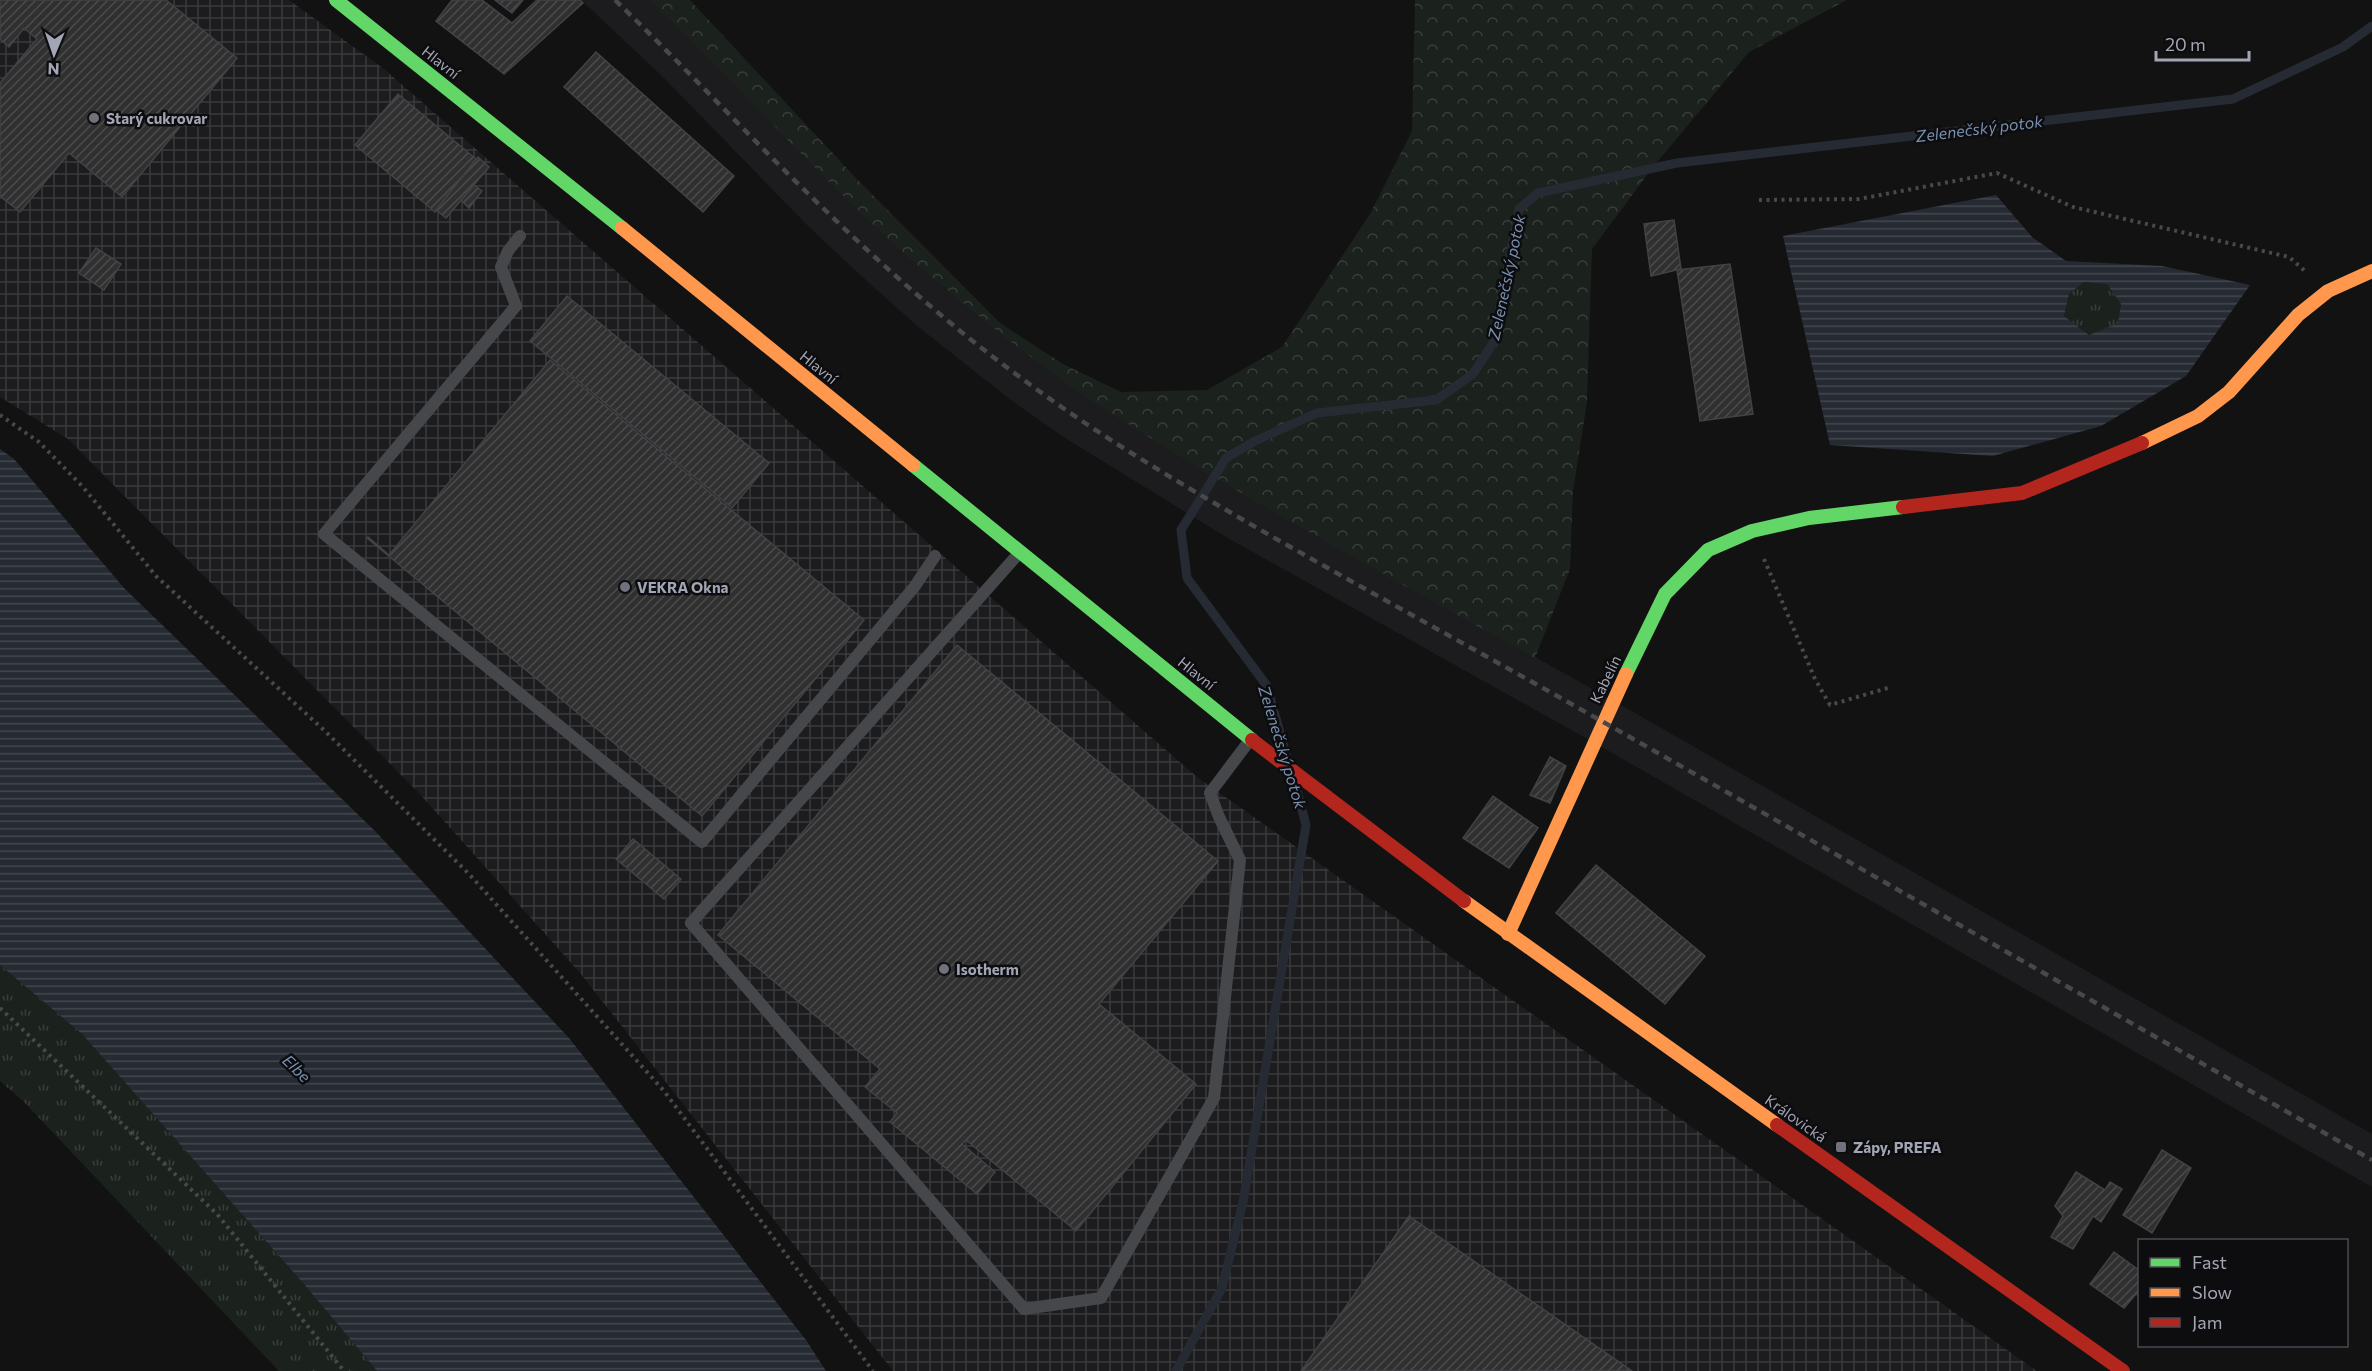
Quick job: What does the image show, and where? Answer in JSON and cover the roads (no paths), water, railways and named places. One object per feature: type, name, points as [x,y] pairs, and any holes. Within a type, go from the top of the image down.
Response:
[{"type":"main road","name":"Hlavní","points":[[336,0],[486,118],[1280,762],[1349,813]]},
{"type":"main road","name":"Kabelín","points":[[1508,934],[1603,721],[1665,594],[1708,550],[1752,531],[1809,518],[2022,493],[2144,442],[2198,416],[2229,392],[2298,315],[2328,291],[2372,271]]},
{"type":"main road","name":"Královická","points":[[1349,813],[1508,934],[2123,1371]]},
{"type":"lane","points":[[520,236],[508,251],[501,267],[516,306],[324,534],[702,842],[915,586],[935,556]]},
{"type":"lane","points":[[1021,552],[691,923],[1024,1309],[1101,1298],[1214,1098],[1240,860],[1210,793],[1251,738]]},
{"type":"water","points":[[1996,195],[2032,237],[2066,261],[2162,266],[2250,285],[2186,376],[2101,426],[1993,456],[1830,445],[1783,236]],"holes":[[[2084,282],[2107,284],[2121,304],[2118,323],[2089,335],[2064,316],[2069,294]]]},
{"type":"water","name":"Elbe","points":[[0,449],[14,459],[124,588],[375,831],[569,1038],[806,1340],[826,1371],[377,1371],[303,1283],[82,1034],[0,965]]},
{"type":"waterway","name":"Zelenečský potok","points":[[1286,754],[1267,686],[1187,578],[1181,530],[1226,458],[1255,441],[1317,413],[1436,400],[1473,374],[1493,343],[1519,209],[1538,193],[1677,163],[2233,99],[2343,47],[2372,26]]},
{"type":"waterway","name":"Zelenečský potok","points":[[1176,1371],[1222,1288],[1243,1202],[1306,825],[1295,784]]},
{"type":"railway","points":[[615,0],[799,185],[899,279],[1001,363],[1117,444],[1271,536],[1605,723],[2372,1160]]},
{"type":"place","name":"Starý cukrovar","points":[[94,118]]},
{"type":"place","name":"VEKRA Okna","points":[[625,587]]},
{"type":"place","name":"Isotherm","points":[[944,969]]},
{"type":"place","name":"Zápy, PREFA","points":[[1841,1147]]}]
